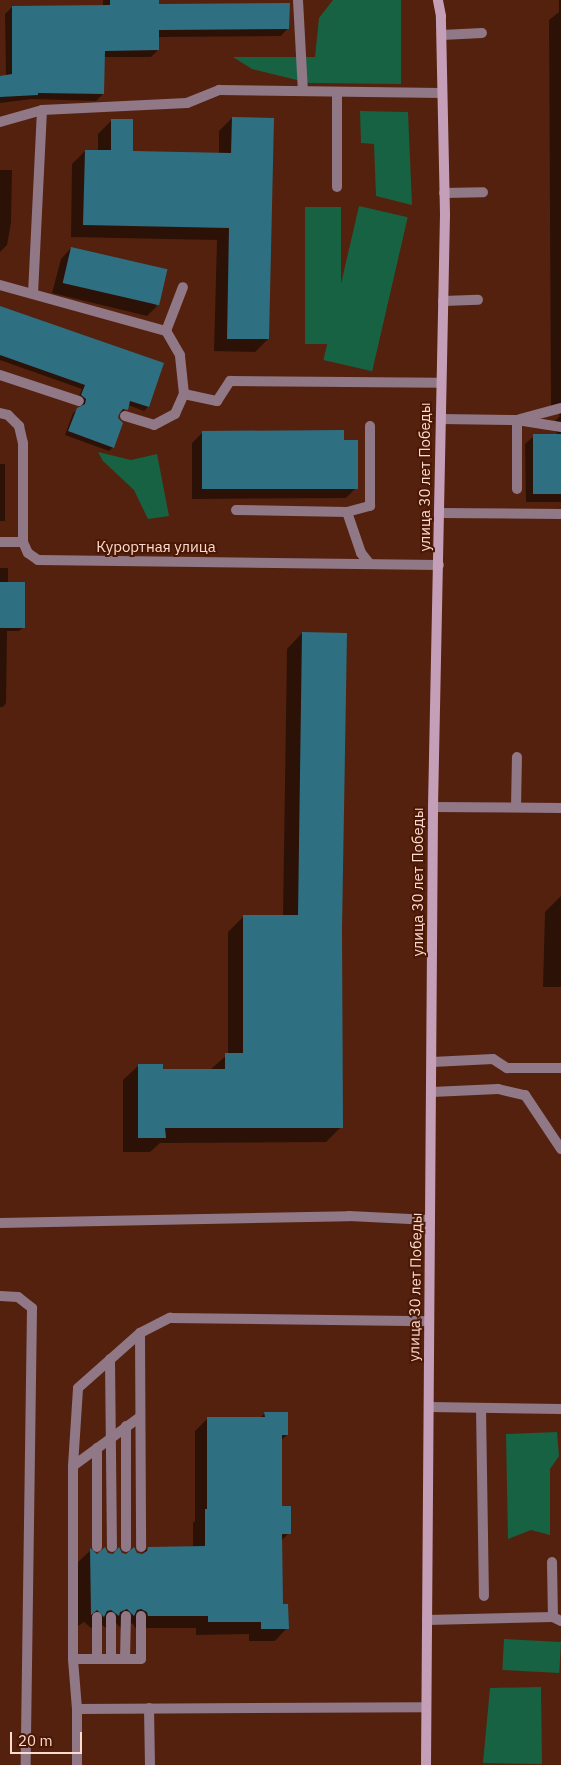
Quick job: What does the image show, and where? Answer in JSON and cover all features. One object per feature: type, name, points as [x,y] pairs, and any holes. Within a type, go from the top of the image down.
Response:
[{"type":"main road","name":"улица 30 лет Победы","points":[[426,1765],[433,807],[439,565],[444,193],[442,35],[438,0]]},
{"type":"main road","points":[[441,16],[444,0]]},
{"type":"street","points":[[298,0],[303,91]]},
{"type":"street","points":[[442,35],[482,33]]},
{"type":"street","points":[[0,122],[42,110],[187,102],[219,90],[442,93]]},
{"type":"street","points":[[337,92],[337,187]]},
{"type":"street","points":[[33,294],[42,110]]},
{"type":"street","points":[[444,193],[483,192]]},
{"type":"street","points":[[0,285],[166,331],[180,355],[184,394],[175,414],[154,425],[125,416]]},
{"type":"street","points":[[166,331],[183,287]]},
{"type":"street","points":[[443,301],[478,300]]},
{"type":"street","points":[[0,375],[79,401]]},
{"type":"street","points":[[184,394],[217,400],[230,381],[440,383]]},
{"type":"street","points":[[517,420],[561,408]]},
{"type":"street","points":[[0,413],[8,416],[19,426],[23,443],[23,542],[0,542]]},
{"type":"street","points":[[441,419],[517,420],[561,427]]},
{"type":"street","points":[[517,420],[517,489]]},
{"type":"street","points":[[236,510],[347,512],[370,506],[370,426]]},
{"type":"street","points":[[347,512],[361,553],[369,563]]},
{"type":"street","points":[[439,513],[561,514]]},
{"type":"street","name":"Курортная улица","points":[[23,542],[28,553],[38,560],[54,562],[439,565]]},
{"type":"street","points":[[516,807],[517,758]]},
{"type":"street","points":[[433,807],[561,808]]},
{"type":"street","points":[[432,1062],[493,1059],[507,1068],[561,1068]]},
{"type":"street","points":[[432,1092],[498,1090],[525,1095],[561,1149]]},
{"type":"street","points":[[0,1223],[348,1216],[430,1220]]},
{"type":"street","points":[[0,1296],[18,1297],[32,1308],[26,1765]]},
{"type":"street","points":[[78,1765],[77,1709],[73,1659],[73,1466],[78,1388],[140,1333],[170,1318],[429,1321]]},
{"type":"street","points":[[140,1333],[141,1547]]},
{"type":"street","points":[[110,1359],[112,1547]]},
{"type":"street","points":[[429,1407],[561,1409]]},
{"type":"street","points":[[481,1408],[484,1596]]},
{"type":"street","points":[[73,1466],[140,1417]]},
{"type":"street","points":[[126,1426],[126,1547]]},
{"type":"street","points":[[97,1448],[97,1547]]},
{"type":"street","points":[[427,1620],[557,1619],[552,1562]]},
{"type":"street","points":[[111,1616],[111,1659]]},
{"type":"street","points":[[125,1659],[126,1616]]},
{"type":"street","points":[[73,1659],[141,1659],[141,1616]]},
{"type":"street","points":[[97,1659],[98,1617]]},
{"type":"street","points":[[77,1709],[426,1707]]},
{"type":"street","points":[[149,1708],[150,1765]]},
{"type":"green space","points":[[333,0],[401,0],[401,84],[309,83],[252,69],[233,57],[315,57],[319,18]]},
{"type":"green space","points":[[360,111],[408,112],[412,205],[376,196],[374,144],[361,143]]},
{"type":"green space","points":[[359,206],[408,217],[372,371],[323,360]]},
{"type":"green space","points":[[305,207],[341,207],[341,344],[305,344]]},
{"type":"green space","points":[[98,452],[131,460],[157,454],[169,516],[148,519],[134,490],[103,461]]},
{"type":"green space","points":[[557,1432],[559,1456],[550,1469],[550,1535],[531,1530],[508,1539],[506,1434]]},
{"type":"green space","points":[[504,1639],[561,1642],[559,1673],[502,1670]]},
{"type":"green space","points":[[541,1687],[542,1764],[483,1763],[490,1688]]},
{"type":"building","points":[[110,0],[159,0],[159,4],[290,3],[289,29],[159,30],[159,50],[105,51],[104,94],[38,93],[38,95],[0,97],[0,76],[12,74],[12,6],[110,5]]},
{"type":"building","points":[[232,117],[274,118],[269,339],[227,339],[229,228],[83,225],[85,150],[111,150],[111,119],[133,119],[133,151],[231,153]]},
{"type":"building","points":[[71,247],[167,269],[159,305],[63,283]]},
{"type":"building","points":[[0,306],[164,363],[149,407],[130,401],[128,410],[123,409],[119,414],[118,418],[123,423],[114,448],[68,431],[77,408],[85,404],[86,399],[81,395],[85,385],[0,355]]},
{"type":"building","points":[[344,430],[344,440],[358,440],[358,489],[202,489],[202,431]]},
{"type":"building","points":[[533,434],[561,434],[561,494],[533,494]]},
{"type":"building","points":[[0,582],[25,582],[25,628],[0,628]]},
{"type":"building","points":[[302,632],[347,633],[342,929],[343,1128],[165,1128],[166,1138],[138,1138],[138,1064],[163,1064],[163,1069],[225,1069],[225,1053],[243,1053],[243,915],[298,915]]},
{"type":"building","points":[[264,1412],[288,1412],[288,1435],[282,1435],[282,1506],[291,1506],[291,1534],[282,1534],[283,1604],[288,1604],[289,1629],[261,1629],[261,1622],[208,1622],[208,1616],[148,1616],[147,1612],[141,1609],[137,1610],[134,1616],[127,1609],[120,1612],[119,1616],[111,1610],[107,1611],[104,1617],[97,1610],[91,1615],[90,1548],[97,1554],[105,1547],[108,1553],[113,1554],[119,1547],[122,1553],[126,1554],[134,1547],[137,1553],[142,1554],[147,1551],[148,1547],[205,1546],[207,1417],[265,1417]]}]
